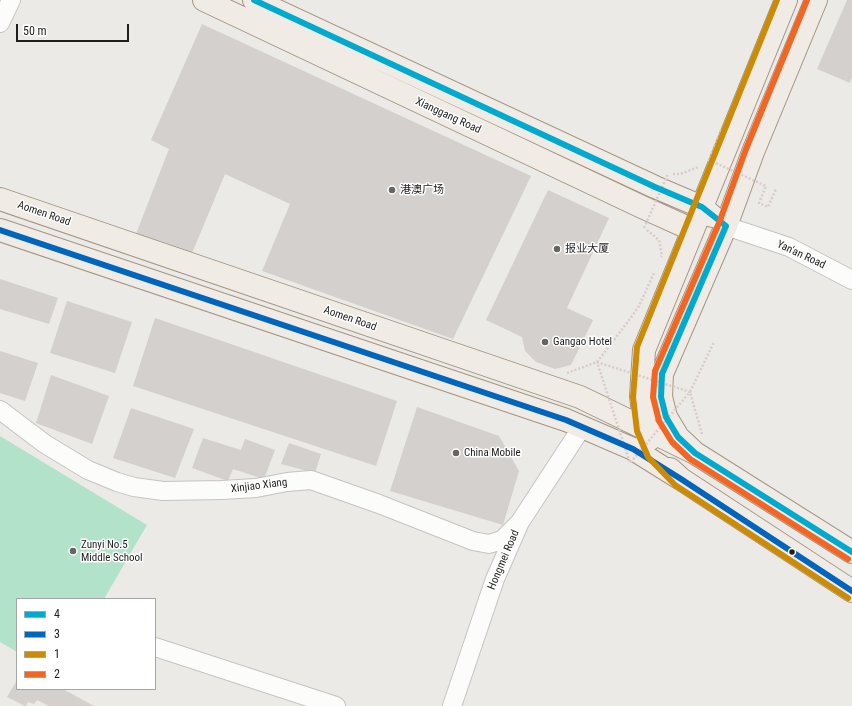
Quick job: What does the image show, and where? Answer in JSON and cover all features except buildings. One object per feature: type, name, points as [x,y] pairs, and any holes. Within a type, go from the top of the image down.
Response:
[{"type":"main road","name":"Xianggang Road","points":[[204,0],[642,208],[693,230]]},
{"type":"main road","points":[[254,0],[702,207],[726,226]]},
{"type":"main road","points":[[681,479],[654,453],[645,428],[641,396],[644,350],[786,0]]},
{"type":"main road","points":[[816,0],[754,152],[726,226],[662,374],[661,397],[666,418],[678,437],[699,446],[852,552]]},
{"type":"main road","name":"Aomen Road","points":[[0,199],[580,397],[645,428],[699,446]]},
{"type":"main road","points":[[693,230],[726,226]]},
{"type":"main road","points":[[0,230],[566,420],[633,450],[681,479],[852,591]]},
{"type":"street","points":[[0,23],[11,0]]},
{"type":"street","name":"Yan'an Road","points":[[726,226],[789,247],[852,280]]},
{"type":"street","name":"Xinjiao Xiang","points":[[0,410],[45,444],[88,470],[117,482],[134,487],[163,491],[222,490],[256,488],[287,482],[311,480],[473,540],[488,544],[502,540],[520,522]]},
{"type":"street","name":"Hongmei Road","points":[[452,706],[495,579],[520,522],[582,427]]},
{"type":"street","points":[[156,646],[336,706]]},
{"type":"path","points":[[721,130],[709,160],[766,186],[760,203],[768,207],[776,188]]},
{"type":"path","points":[[662,171],[668,174],[680,174],[697,168],[703,164]]},
{"type":"path","points":[[658,263],[662,256],[659,240],[644,228],[668,174]]},
{"type":"path","points":[[562,374],[597,362],[639,306],[655,270]]},
{"type":"path","points":[[597,362],[630,463],[690,392],[714,342]]},
{"type":"path","points":[[597,362],[690,392]]},
{"type":"path","points":[[690,392],[699,446]]},
{"type":"green space","name":"Zunyi No.5 Middle School","points":[[0,436],[147,525],[105,598],[16,598],[16,651],[0,642]]},
{"type":"transit line","name":"4","points":[[254,0],[655,187],[702,207],[726,226],[662,374],[661,397],[666,417],[678,437],[695,453],[852,552]]},
{"type":"transit line","name":"1","points":[[777,0],[637,347],[633,397],[637,431],[648,457],[675,485],[848,598]]},
{"type":"transit line","name":"2","points":[[807,0],[746,149],[719,223],[655,371],[653,397],[659,421],[672,442],[690,459],[848,559]]},
{"type":"transit line","name":"3","points":[[0,230],[566,420],[633,449],[852,591]]},
{"type":"place","name":"港澳广场","points":[[392,190]]},
{"type":"place","name":"报业大厦","points":[[557,249]]},
{"type":"place","name":"Gangao Hotel","points":[[545,342]]},
{"type":"place","name":"China Mobile","points":[[456,453]]},
{"type":"place","name":"Zunyi No.5 Middle School","points":[[73,551]]}]
